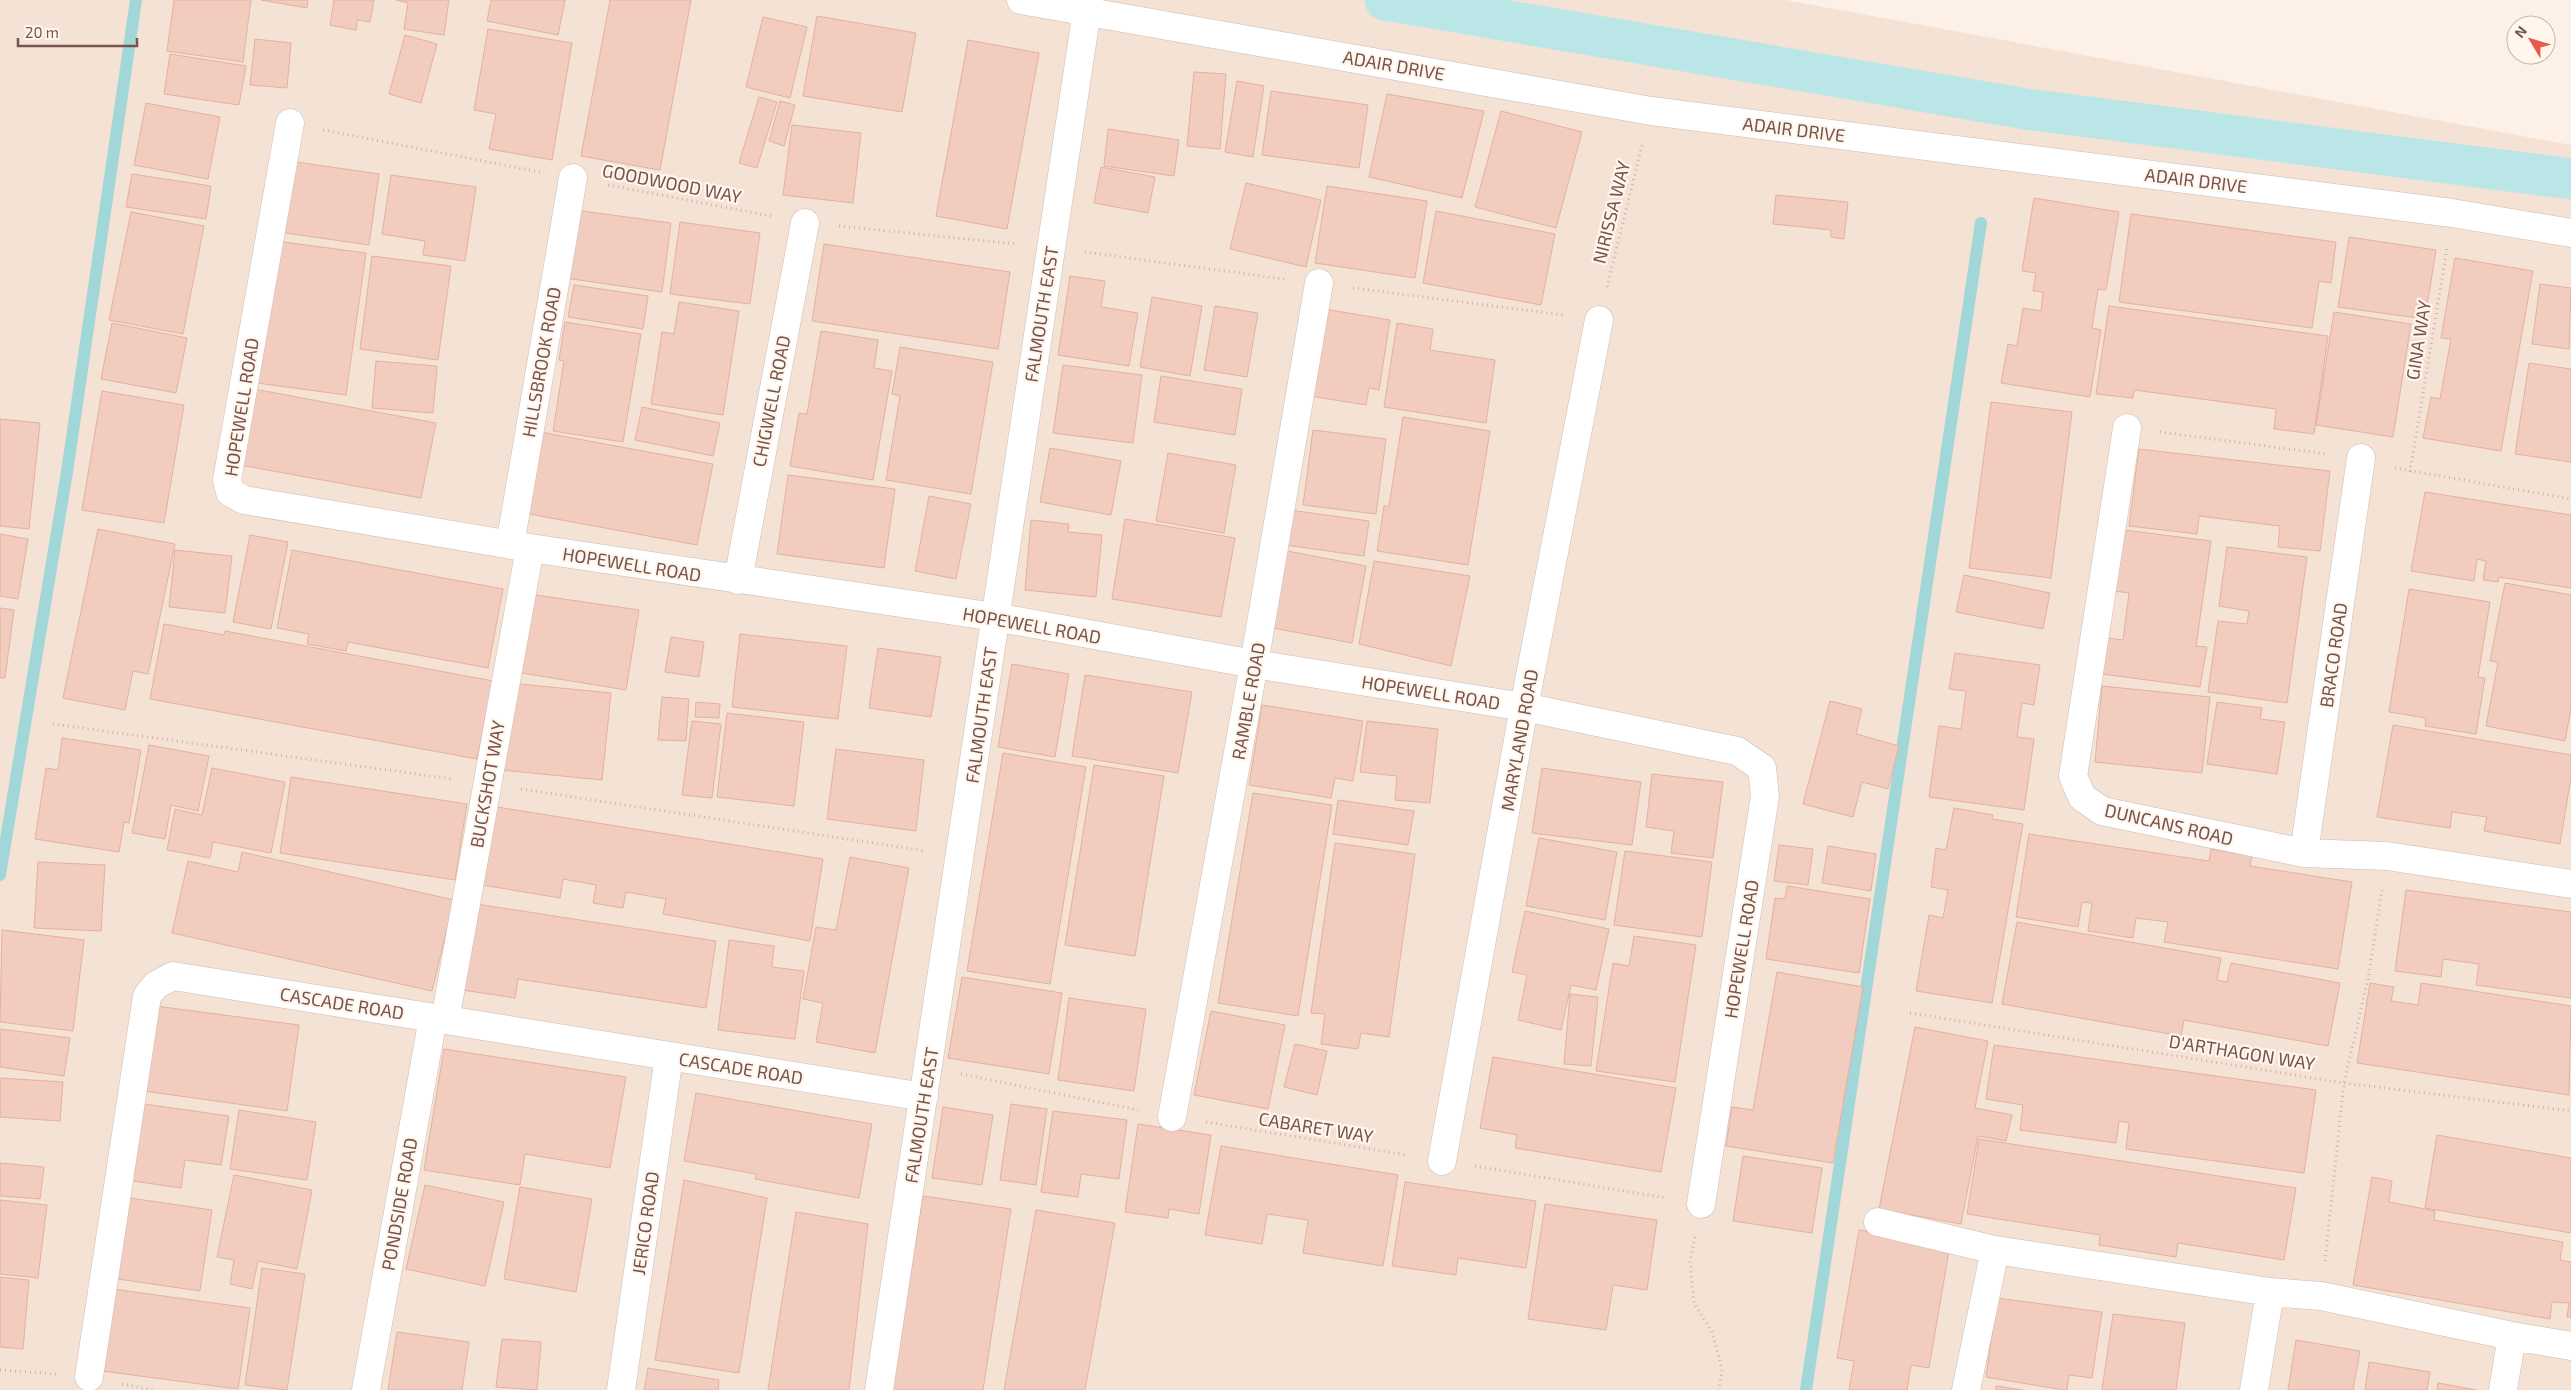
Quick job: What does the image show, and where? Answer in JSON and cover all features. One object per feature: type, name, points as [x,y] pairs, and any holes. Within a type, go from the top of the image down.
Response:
[{"type":"street","name":"ADAIR DRIVE","points":[[1021,0],[1087,10],[1651,110],[2452,213],[2571,233]]},
{"type":"street","name":"FALMOUTH EAST","points":[[879,1390],[1087,10]]},
{"type":"street","name":"HOPEWELL ROAD","points":[[290,123],[227,480],[230,492],[244,500],[520,547],[995,617],[1254,664],[1524,707],[1737,750],[1762,768],[1765,796],[1701,1204]]},
{"type":"street","name":"HILLSBROOK ROAD","points":[[520,547],[573,178]]},
{"type":"street","name":"CHIGWELL ROAD","points":[[738,580],[805,223]]},
{"type":"street","name":"RAMBLE ROAD","points":[[1172,1117],[1254,664],[1319,283]]},
{"type":"street","name":"MARYLAND ROAD","points":[[1442,1161],[1524,707],[1599,320]]},
{"type":"street","name":"DUNCANS ROAD","points":[[2127,428],[2073,776],[2082,797],[2102,811],[2304,853],[2387,856],[2571,884]]},
{"type":"street","name":"BRACO ROAD","points":[[2304,853],[2361,458]]},
{"type":"street","name":"BUCKSHOT WAY","points":[[439,1019],[520,547]]},
{"type":"street","name":"CASCADE ROAD","points":[[88,1377],[147,996],[156,985],[173,976],[924,1097]]},
{"type":"street","name":"PONDSIDE ROAD","points":[[366,1390],[439,1019]]},
{"type":"street","name":"JERICO ROAD","points":[[620,1390],[669,1056]]},
{"type":"street","points":[[1878,1222],[1995,1250],[2270,1292],[2321,1296],[2512,1336],[2571,1346]]},
{"type":"street","points":[[1966,1390],[1995,1250]]},
{"type":"street","points":[[2254,1390],[2270,1292]]},
{"type":"street","points":[[2502,1390],[2512,1336]]},
{"type":"path","name":"NIRISSA WAY","points":[[1599,320],[1651,110]]},
{"type":"path","name":"GOODWOOD WAY","points":[[290,123],[805,223],[1051,247]]},
{"type":"path","name":"GINA WAY","points":[[2410,472],[2452,213]]},
{"type":"path","points":[[2321,1296],[2344,1083],[2368,979],[2387,856]]},
{"type":"path","name":"D'ARTHAGON WAY","points":[[1910,1014],[2344,1083],[2571,1111]]},
{"type":"path","name":"CABARET WAY","points":[[928,1068],[1172,1117],[1701,1204]]},
{"type":"path","points":[[1701,1204],[1690,1262],[1694,1303],[1712,1332],[1722,1369],[1719,1390]]},
{"type":"shaded area","points":[[0,0],[1786,0],[2571,145],[2571,1390],[0,1390]]},
{"type":"building","points":[[174,0],[251,0],[243,62],[167,51]]},
{"type":"building","points":[[261,0],[308,0],[307,8]]},
{"type":"building","points":[[334,0],[374,0],[370,22],[357,20],[356,30],[330,25]]},
{"type":"building","points":[[396,0],[449,0],[444,35],[404,29],[408,3]]},
{"type":"building","points":[[491,0],[565,0],[558,35],[487,21]]},
{"type":"building","points":[[610,0],[691,0],[660,170],[581,156]]},
{"type":"building","points":[[817,16],[916,33],[902,112],[803,96]]},
{"type":"building","points":[[763,17],[807,27],[790,98],[746,87]]},
{"type":"building","points":[[488,29],[572,43],[552,160],[489,149],[496,114],[474,110]]},
{"type":"building","points":[[405,35],[437,44],[421,103],[389,94]]},
{"type":"building","points":[[255,39],[291,43],[287,88],[250,85]]},
{"type":"building","points":[[968,40],[1039,53],[1007,229],[936,216]]},
{"type":"building","points":[[170,54],[246,66],[239,105],[164,94]]},
{"type":"building","points":[[1194,72],[1226,74],[1220,149],[1187,146]]},
{"type":"building","points":[[1237,81],[1264,86],[1253,157],[1225,152]]},
{"type":"building","points":[[1271,91],[1368,105],[1359,168],[1262,155]]},
{"type":"building","points":[[1387,94],[1484,111],[1462,198],[1369,177]]},
{"type":"building","points":[[759,97],[777,102],[757,168],[739,163]]},
{"type":"building","points":[[780,101],[795,105],[784,146],[769,141]]},
{"type":"building","points":[[146,103],[220,117],[208,179],[134,165]]},
{"type":"building","points":[[1501,111],[1582,132],[1556,228],[1475,207]]},
{"type":"building","points":[[792,125],[861,133],[853,203],[783,195]]},
{"type":"building","points":[[1108,129],[1179,140],[1174,176],[1104,166]]},
{"type":"building","points":[[290,161],[379,174],[369,245],[279,232]]},
{"type":"building","points":[[1101,167],[1155,177],[1148,213],[1094,203]]},
{"type":"building","points":[[132,174],[211,186],[206,219],[126,207]]},
{"type":"building","points":[[391,175],[476,187],[465,261],[423,255],[425,241],[382,234]]},
{"type":"building","points":[[1246,183],[1321,200],[1306,267],[1230,249]]},
{"type":"building","points":[[1327,186],[1427,201],[1415,278],[1315,263]]},
{"type":"building","points":[[1776,195],[1848,202],[1844,239],[1831,237],[1831,230],[1773,224]]},
{"type":"building","points":[[2034,198],[2119,212],[2106,290],[2098,289],[2092,328],[2101,330],[2090,397],[2001,383],[2008,344],[2017,346],[2023,308],[2041,311],[2043,292],[2033,291],[2036,273],[2022,271]]},
{"type":"building","points":[[575,210],[671,223],[662,292],[565,278]]},
{"type":"building","points":[[1436,211],[1555,234],[1541,305],[1423,283]]},
{"type":"building","points":[[131,212],[204,226],[183,334],[109,320]]},
{"type":"building","points":[[2131,214],[2336,242],[2331,283],[2319,281],[2312,328],[2119,302]]},
{"type":"building","points":[[680,222],[760,233],[750,304],[670,294]]},
{"type":"building","points":[[2349,237],[2436,250],[2425,319],[2338,307]]},
{"type":"building","points":[[276,241],[366,253],[346,395],[257,383]]},
{"type":"building","points":[[824,244],[1010,272],[998,349],[812,321]]},
{"type":"building","points":[[372,256],[451,266],[438,360],[360,349]]},
{"type":"building","points":[[2455,258],[2533,271],[2501,451],[2423,438],[2431,397],[2440,399],[2451,339],[2441,338]]},
{"type":"building","points":[[1070,276],[1105,281],[1101,307],[1138,313],[1129,366],[1058,355]]},
{"type":"building","points":[[2540,284],[2571,288],[2569,349],[2532,344]]},
{"type":"building","points":[[574,285],[648,296],[643,329],[568,317]]},
{"type":"building","points":[[1152,297],[1202,306],[1190,376],[1140,367]]},
{"type":"building","points":[[679,302],[739,311],[723,415],[651,404],[662,332],[674,334]]},
{"type":"building","points":[[1215,306],[1258,313],[1247,377],[1204,370]]},
{"type":"building","points":[[2109,306],[2328,336],[2314,434],[2274,429],[2276,409],[2134,390],[2133,398],[2096,394]]},
{"type":"building","points":[[1324,309],[1390,320],[1379,390],[1369,388],[1366,405],[1310,396]]},
{"type":"building","points":[[2334,312],[2411,324],[2393,437],[2316,425]]},
{"type":"building","points":[[565,322],[641,334],[623,442],[553,431],[564,361],[559,360]]},
{"type":"building","points":[[112,323],[187,338],[176,393],[101,379]]},
{"type":"building","points":[[1397,323],[1433,329],[1430,350],[1495,360],[1486,423],[1384,407]]},
{"type":"building","points":[[821,331],[878,340],[874,368],[892,371],[873,480],[790,466],[799,413],[807,414]]},
{"type":"building","points":[[900,347],[993,362],[971,494],[886,480],[900,396],[892,394]]},
{"type":"building","points":[[376,361],[437,366],[433,413],[372,408]]},
{"type":"building","points":[[2529,363],[2571,369],[2571,462],[2515,454]]},
{"type":"building","points":[[1063,365],[1142,375],[1133,443],[1053,433]]},
{"type":"building","points":[[1161,376],[1242,389],[1235,435],[1154,422]]},
{"type":"building","points":[[254,389],[436,423],[421,498],[240,465]]},
{"type":"building","points":[[102,391],[184,405],[164,523],[82,510]]},
{"type":"building","points":[[1991,402],[2072,412],[2051,578],[1969,568]]},
{"type":"building","points":[[642,407],[720,423],[713,456],[635,440]]},
{"type":"building","points":[[1403,417],[1490,431],[1468,565],[1377,551],[1384,506],[1389,506]]},
{"type":"building","points":[[0,419],[40,423],[29,529],[0,526]]},
{"type":"building","points":[[1313,430],[1386,439],[1376,514],[1303,505]]},
{"type":"building","points":[[540,432],[713,464],[697,545],[524,513]]},
{"type":"building","points":[[1050,448],[1121,461],[1111,515],[1040,502]]},
{"type":"building","points":[[2139,449],[2330,471],[2320,551],[2278,547],[2280,526],[2199,516],[2197,534],[2129,526]]},
{"type":"building","points":[[1168,453],[1236,465],[1224,533],[1156,521]]},
{"type":"building","points":[[788,475],[895,489],[884,568],[777,554]]},
{"type":"building","points":[[2425,492],[2571,515],[2571,588],[2499,577],[2498,582],[2483,580],[2486,561],[2477,559],[2474,581],[2411,571]]},
{"type":"building","points":[[929,496],[971,504],[956,579],[915,571]]},
{"type":"building","points":[[1290,510],[1369,521],[1364,556],[1285,545]]},
{"type":"building","points":[[1125,519],[1235,538],[1221,617],[1112,599]]},
{"type":"building","points":[[1031,520],[1069,524],[1068,532],[1102,535],[1096,597],[1025,590]]},
{"type":"building","points":[[98,529],[175,544],[148,674],[133,671],[125,710],[63,698]]},
{"type":"building","points":[[2124,530],[2211,541],[2196,646],[2207,647],[2200,687],[2102,674],[2107,638],[2123,640],[2129,593],[2114,591]]},
{"type":"building","points":[[0,534],[28,539],[18,599],[0,596]]},
{"type":"building","points":[[250,535],[288,542],[271,629],[233,622]]},
{"type":"building","points":[[2227,547],[2307,557],[2287,703],[2208,692],[2218,621],[2247,624],[2249,611],[2219,606]]},
{"type":"building","points":[[175,550],[232,556],[225,613],[169,607]]},
{"type":"building","points":[[292,550],[503,589],[488,668],[348,642],[346,651],[307,644],[309,634],[277,628]]},
{"type":"building","points":[[1282,550],[1366,566],[1352,643],[1268,627]]},
{"type":"building","points":[[1374,561],[1470,576],[1451,666],[1359,644]]},
{"type":"building","points":[[1964,575],[2050,593],[2043,629],[1956,612]]},
{"type":"building","points":[[2505,583],[2571,595],[2571,708],[2565,741],[2486,726],[2498,662],[2490,661]]},
{"type":"building","points":[[2409,589],[2490,602],[2478,677],[2485,678],[2476,734],[2425,726],[2426,718],[2389,712]]},
{"type":"building","points":[[529,594],[639,610],[626,690],[516,672]]},
{"type":"building","points":[[0,608],[14,610],[5,678],[0,678]]},
{"type":"building","points":[[164,624],[224,635],[225,631],[493,681],[477,759],[150,699]]},
{"type":"building","points":[[740,634],[847,646],[838,719],[732,707]]},
{"type":"building","points":[[671,637],[704,642],[699,677],[665,672]]},
{"type":"building","points":[[878,648],[941,657],[931,717],[869,708]]},
{"type":"building","points":[[1955,653],[2040,665],[2034,705],[2022,703],[2017,737],[2034,739],[2024,810],[1929,797],[1939,726],[1961,729],[1966,691],[1949,689]]},
{"type":"building","points":[[1012,664],[1069,674],[1055,757],[998,747]]},
{"type":"building","points":[[1085,675],[1192,692],[1178,773],[1072,756]]},
{"type":"building","points":[[510,683],[611,693],[602,780],[501,770]]},
{"type":"building","points":[[2102,686],[2210,697],[2202,773],[2095,762]]},
{"type":"building","points":[[662,697],[689,699],[686,741],[658,740]]},
{"type":"building","points":[[1830,701],[1862,709],[1856,734],[1899,746],[1888,789],[1862,782],[1853,817],[1803,804]]},
{"type":"building","points":[[696,702],[720,704],[719,718],[695,717]]},
{"type":"building","points":[[2217,702],[2262,708],[2260,719],[2285,722],[2277,774],[2207,764]]},
{"type":"building","points":[[1262,705],[1363,721],[1353,781],[1335,778],[1331,798],[1249,785]]},
{"type":"building","points":[[727,713],[804,722],[794,806],[717,797]]},
{"type":"building","points":[[692,721],[721,724],[712,798],[682,795]]},
{"type":"building","points":[[1367,721],[1438,729],[1430,803],[1395,800],[1397,776],[1360,772]]},
{"type":"building","points":[[2393,725],[2571,755],[2571,777],[2560,844],[2484,831],[2487,817],[2452,812],[2450,828],[2377,817]]},
{"type":"building","points":[[62,738],[141,750],[129,823],[124,822],[119,852],[35,839],[46,768],[58,770]]},
{"type":"building","points":[[149,745],[209,756],[198,811],[171,805],[165,839],[132,833]]},
{"type":"building","points":[[836,749],[924,760],[916,831],[827,819]]},
{"type":"building","points":[[1003,753],[1086,767],[1050,984],[967,971]]},
{"type":"building","points":[[1094,765],[1164,776],[1135,956],[1065,945]]},
{"type":"building","points":[[212,768],[285,782],[271,853],[213,842],[210,858],[167,850],[175,809],[202,815]]},
{"type":"building","points":[[1542,768],[1641,782],[1632,845],[1532,833]]},
{"type":"building","points":[[1652,774],[1723,782],[1713,858],[1671,853],[1674,831],[1646,827]]},
{"type":"building","points":[[291,777],[467,804],[455,880],[280,853]]},
{"type":"building","points":[[1253,793],[1332,805],[1298,1016],[1218,1003]]},
{"type":"building","points":[[1338,800],[1414,811],[1408,845],[1333,834]]},
{"type":"building","points":[[497,807],[823,859],[810,941],[663,914],[666,899],[626,892],[623,908],[593,903],[596,885],[563,879],[560,898],[483,885]]},
{"type":"building","points":[[1954,808],[1993,815],[1992,819],[2023,824],[1992,1003],[1916,991],[1929,915],[1943,918],[1948,890],[1931,887],[1936,848],[1946,850]]},
{"type":"building","points":[[2029,834],[2209,861],[2211,849],[2252,856],[2250,866],[2352,882],[2338,969],[2164,942],[2168,922],[2136,918],[2133,938],[2088,931],[2092,903],[2082,902],[2078,927],[2016,917]]},
{"type":"building","points":[[1539,838],[1617,852],[1605,920],[1526,906]]},
{"type":"building","points":[[1335,843],[1415,854],[1389,1037],[1361,1033],[1358,1049],[1321,1044],[1325,1014],[1311,1013]]},
{"type":"building","points":[[1779,845],[1813,849],[1808,885],[1774,881]]},
{"type":"building","points":[[1828,846],[1876,854],[1871,891],[1822,883]]},
{"type":"building","points":[[1625,851],[1712,862],[1702,937],[1614,925]]},
{"type":"building","points":[[242,852],[454,900],[432,991],[172,933],[188,861],[238,872]]},
{"type":"building","points":[[850,857],[909,868],[875,1053],[816,1042],[823,1003],[803,999],[816,927],[836,930]]},
{"type":"building","points":[[38,862],[105,865],[101,931],[34,928]]},
{"type":"building","points":[[1787,886],[1870,899],[1859,973],[1766,959],[1775,898],[1785,899]]},
{"type":"building","points":[[2406,890],[2571,912],[2571,998],[2476,985],[2479,964],[2443,959],[2441,977],[2395,971]]},
{"type":"building","points":[[470,903],[716,941],[706,1008],[518,979],[515,998],[456,989]]},
{"type":"building","points":[[1525,911],[1609,929],[1596,990],[1571,985],[1561,1030],[1518,1020],[1527,975],[1512,972]]},
{"type":"building","points":[[2017,922],[2221,958],[2217,980],[2227,982],[2231,963],[2340,983],[2328,1046],[2184,1020],[2181,1036],[2002,1004]]},
{"type":"building","points":[[2,930],[84,940],[73,1031],[0,1022]]},
{"type":"building","points":[[1634,936],[1696,945],[1675,1082],[1596,1071],[1613,963],[1629,966]]},
{"type":"building","points":[[729,940],[774,946],[772,967],[804,971],[795,1039],[718,1030]]},
{"type":"building","points":[[1777,972],[1863,987],[1833,1163],[1726,1146],[1732,1107],[1753,1110]]},
{"type":"building","points":[[962,977],[1062,993],[1049,1074],[948,1058]]},
{"type":"building","points":[[2370,983],[2394,987],[2391,1001],[2418,1005],[2421,983],[2571,1006],[2569,1095],[2357,1063]]},
{"type":"building","points":[[1570,994],[1598,997],[1591,1066],[1564,1064]]},
{"type":"building","points":[[1069,998],[1146,1009],[1134,1091],[1058,1080]]},
{"type":"building","points":[[156,1006],[299,1025],[287,1111],[144,1091]]},
{"type":"building","points":[[1211,1011],[1285,1025],[1268,1109],[1194,1095]]},
{"type":"building","points":[[1915,1027],[1988,1041],[1975,1108],[2012,1115],[2006,1141],[1978,1136],[1961,1224],[1879,1209]]},
{"type":"building","points":[[0,1029],[70,1038],[64,1076],[0,1067]]},
{"type":"building","points":[[1295,1044],[1327,1051],[1317,1095],[1284,1087]]},
{"type":"building","points":[[1994,1045],[2316,1090],[2304,1173],[2126,1149],[2129,1123],[2119,1121],[2116,1143],[2020,1130],[2023,1105],[1986,1099]]},
{"type":"building","points":[[444,1049],[626,1077],[610,1168],[525,1154],[520,1185],[424,1170]]},
{"type":"building","points":[[1493,1057],[1676,1088],[1661,1172],[1515,1148],[1517,1135],[1480,1128]]},
{"type":"building","points":[[0,1078],[63,1082],[60,1121],[0,1117]]},
{"type":"building","points":[[696,1093],[872,1124],[859,1198],[755,1179],[756,1174],[684,1161]]},
{"type":"building","points":[[144,1104],[229,1116],[221,1165],[185,1160],[181,1188],[133,1181]]},
{"type":"building","points":[[1011,1104],[1047,1109],[1036,1185],[1000,1180]]},
{"type":"building","points":[[943,1107],[993,1115],[982,1185],[932,1178]]},
{"type":"building","points":[[239,1110],[316,1122],[307,1180],[230,1169]]},
{"type":"building","points":[[1053,1111],[1127,1120],[1119,1179],[1081,1174],[1078,1197],[1041,1192]]},
{"type":"building","points":[[1138,1124],[1211,1135],[1199,1214],[1169,1209],[1168,1218],[1125,1212]]},
{"type":"building","points":[[2437,1135],[2571,1158],[2571,1233],[2425,1208]]},
{"type":"building","points":[[1979,1139],[2296,1188],[2284,1260],[2178,1243],[2176,1257],[2099,1245],[2100,1235],[1967,1214]]},
{"type":"building","points":[[1221,1146],[1398,1175],[1383,1266],[1303,1253],[1308,1220],[1267,1214],[1262,1244],[1205,1235]]},
{"type":"building","points":[[1743,1156],[1822,1168],[1812,1233],[1733,1221]]},
{"type":"building","points":[[0,1163],[44,1167],[40,1199],[0,1196]]},
{"type":"building","points":[[234,1175],[312,1190],[297,1269],[258,1261],[252,1289],[230,1284],[234,1260],[217,1257]]},
{"type":"building","points":[[2372,1177],[2392,1181],[2389,1202],[2435,1211],[2434,1220],[2563,1242],[2560,1260],[2571,1262],[2571,1317],[2567,1317],[2569,1303],[2552,1302],[2550,1319],[2353,1285]]},
{"type":"building","points":[[684,1180],[767,1198],[739,1373],[655,1360]]},
{"type":"building","points":[[1405,1182],[1536,1201],[1526,1268],[1458,1258],[1456,1275],[1392,1266]]},
{"type":"building","points":[[425,1185],[504,1202],[485,1286],[406,1269]]},
{"type":"building","points":[[520,1187],[592,1199],[576,1292],[504,1279]]},
{"type":"building","points":[[923,1196],[1011,1209],[983,1390],[892,1390]]},
{"type":"building","points":[[130,1198],[212,1210],[200,1291],[118,1279]]},
{"type":"building","points":[[0,1200],[47,1205],[38,1278],[0,1274]]},
{"type":"building","points":[[1545,1204],[1657,1220],[1647,1290],[1613,1285],[1606,1330],[1528,1319]]},
{"type":"building","points":[[1036,1210],[1115,1223],[1085,1390],[1004,1390]]},
{"type":"building","points":[[796,1212],[868,1224],[849,1390],[768,1390]]},
{"type":"building","points":[[1859,1230],[1950,1245],[1929,1368],[1911,1365],[1907,1390],[1849,1390],[1854,1361],[1837,1358]]},
{"type":"building","points":[[262,1268],[305,1274],[287,1390],[245,1385]]},
{"type":"building","points":[[0,1277],[29,1280],[23,1349],[0,1347]]},
{"type":"building","points":[[113,1289],[250,1308],[238,1389],[102,1371]]},
{"type":"building","points":[[1997,1298],[2102,1312],[2092,1378],[2069,1375],[2067,1390],[2064,1390],[1986,1377]]},
{"type":"building","points":[[2113,1314],[2185,1323],[2176,1390],[2102,1390]]},
{"type":"building","points":[[397,1332],[469,1342],[462,1390],[388,1390]]},
{"type":"building","points":[[502,1339],[541,1342],[537,1390],[496,1387]]},
{"type":"building","points":[[2296,1340],[2360,1351],[2353,1390],[2288,1390]]},
{"type":"building","points":[[2369,1362],[2430,1372],[2427,1390],[2365,1390]]},
{"type":"building","points":[[648,1368],[719,1380],[718,1390],[644,1390]]},
{"type":"building","points":[[2438,1383],[2477,1390],[2437,1390]]},
{"type":"building","points":[[1996,1386],[2023,1390],[1996,1390]]},
{"type":"waterway","points":[[0,875],[67,472],[136,0]]},
{"type":"waterway","points":[[1385,0],[2026,109],[2571,179]]},
{"type":"waterway","points":[[1806,1390],[1981,223]]}]
